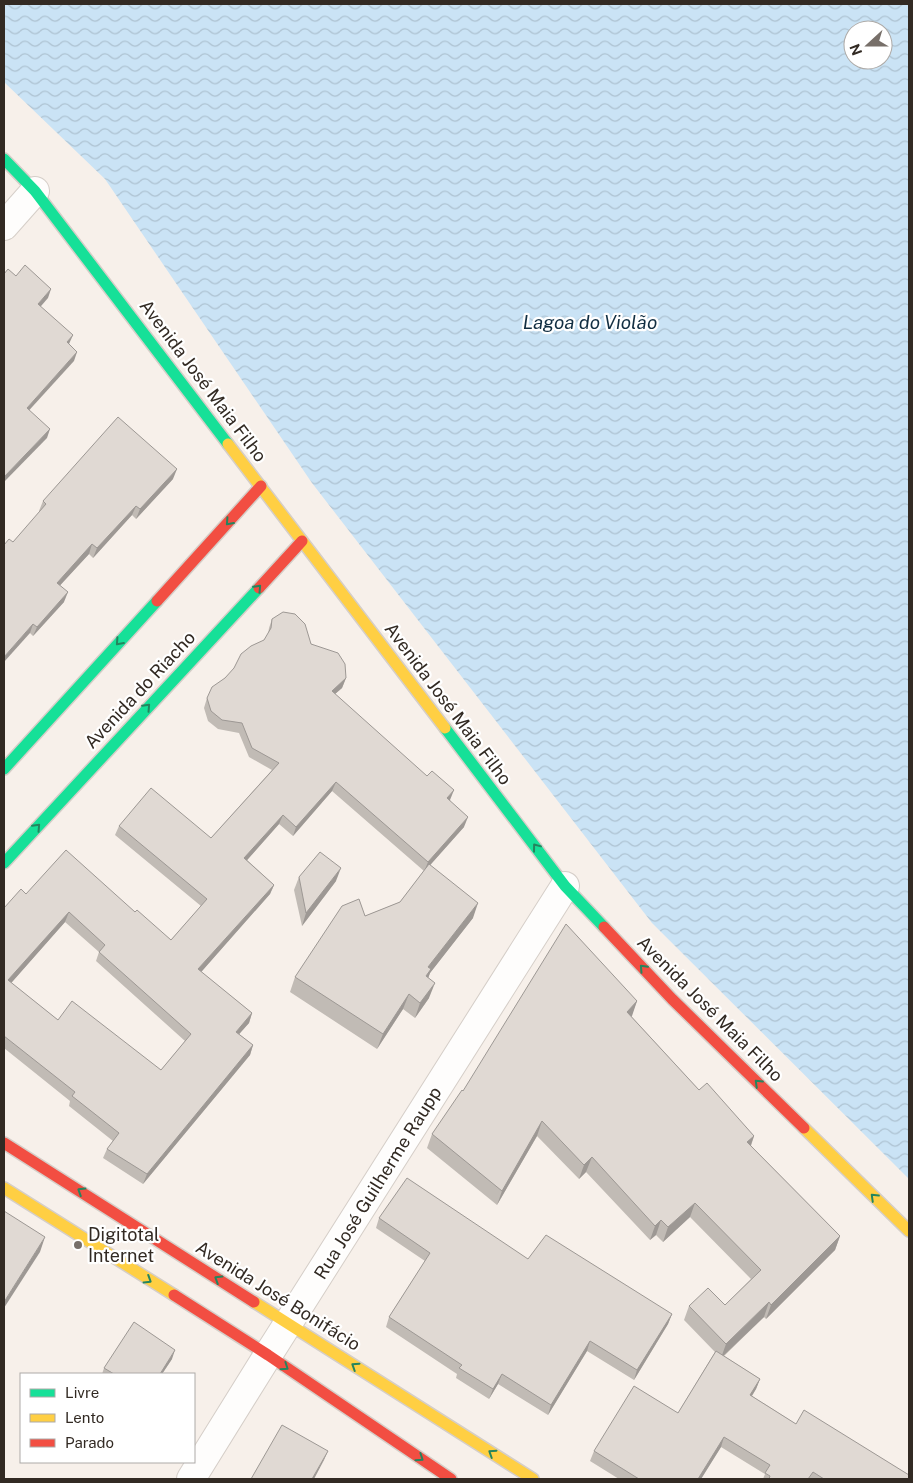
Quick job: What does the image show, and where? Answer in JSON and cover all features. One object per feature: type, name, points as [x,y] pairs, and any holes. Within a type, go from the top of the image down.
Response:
[{"type":"street","name":"Avenida José Maia Filho","points":[[4,159],[35,191],[566,886],[672,999],[909,1231]]},
{"type":"street","points":[[4,226],[35,191]]},
{"type":"street","points":[[4,769],[261,486]]},
{"type":"street","name":"Avenida do Riacho","points":[[4,862],[302,541]]},
{"type":"street","name":"Rua José Guilherme Raupp","points":[[191,1479],[566,886]]},
{"type":"street","name":"Avenida José Bonifácio","points":[[4,1143],[533,1479]]},
{"type":"street","points":[[4,1188],[268,1355],[451,1479]]},
{"type":"water","name":"Lagoa do Violão","points":[[4,4],[909,4],[909,1179],[652,923],[312,483],[105,179],[4,82]]},
{"type":"building","points":[[25,265],[51,289],[38,304],[73,335],[67,342],[77,352],[27,408],[50,429],[4,477],[4,274],[8,269],[16,276]]},
{"type":"building","points":[[118,417],[177,469],[140,509],[136,506],[97,548],[92,544],[57,583],[68,592],[37,627],[33,624],[4,657],[4,545],[9,539],[13,542],[46,504],[43,501]]},
{"type":"building","points":[[283,612],[295,614],[305,624],[311,644],[338,653],[345,664],[346,678],[332,691],[427,776],[432,771],[454,790],[447,798],[468,817],[428,862],[336,782],[296,827],[283,815],[244,858],[274,885],[198,969],[252,1013],[236,1032],[253,1045],[147,1174],[107,1149],[119,1133],[72,1096],[75,1092],[4,1036],[4,908],[21,889],[26,894],[66,850],[135,912],[137,910],[171,940],[207,899],[119,826],[151,788],[211,838],[279,763],[252,748],[242,723],[222,720],[211,711],[207,698],[212,687],[225,678],[234,668],[241,654],[251,646],[264,640],[271,628],[272,619]],"holes":[[[69,912],[105,945],[99,952],[191,1034],[161,1070],[72,1001],[58,1020],[8,980]]]},
{"type":"building","points":[[320,852],[341,868],[306,913],[299,877]]},
{"type":"building","points":[[429,864],[478,903],[428,967],[431,969],[426,976],[435,983],[420,1003],[409,994],[383,1034],[295,977],[342,906],[359,899],[365,916],[400,902]]},
{"type":"building","points":[[566,924],[637,1001],[627,1012],[699,1090],[707,1083],[754,1136],[747,1142],[840,1236],[771,1305],[769,1302],[726,1344],[689,1306],[708,1288],[725,1305],[761,1270],[695,1203],[668,1227],[661,1220],[655,1226],[592,1157],[584,1165],[542,1121],[502,1191],[432,1134],[463,1091]]},
{"type":"building","points":[[407,1178],[528,1259],[546,1235],[672,1314],[637,1370],[590,1341],[551,1405],[502,1374],[493,1389],[459,1368],[462,1365],[389,1317],[430,1253],[379,1218]]},
{"type":"building","points":[[4,1211],[45,1237],[4,1302]]},
{"type":"building","points":[[134,1322],[175,1350],[161,1373],[112,1373],[104,1368]]},
{"type":"building","points":[[716,1351],[760,1379],[750,1395],[796,1424],[804,1410],[909,1475],[909,1479],[824,1479],[813,1472],[808,1479],[769,1479],[770,1476],[765,1473],[770,1465],[724,1437],[698,1479],[639,1479],[594,1451],[634,1386],[678,1413]]},
{"type":"building","points":[[282,1425],[328,1451],[312,1479],[251,1479]]},
{"type":"traffic: fast","points":[[4,159],[35,191],[228,444]]},
{"type":"traffic: fast","points":[[4,863],[259,588]]},
{"type":"traffic: fast","points":[[4,769],[157,601]]},
{"type":"traffic: fast","points":[[445,728],[565,886],[604,927]]},
{"type":"traffic: slow","points":[[228,444],[445,728]]},
{"type":"traffic: slow","points":[[804,1128],[909,1231]]},
{"type":"traffic: slow","points":[[4,1188],[174,1295]]},
{"type":"traffic: slow","points":[[254,1302],[533,1479]]},
{"type":"traffic: jam","points":[[157,601],[261,486]]},
{"type":"traffic: jam","points":[[259,588],[302,541]]},
{"type":"traffic: jam","points":[[604,927],[672,999],[804,1128]]},
{"type":"traffic: jam","points":[[4,1143],[254,1302]]},
{"type":"traffic: jam","points":[[174,1295],[268,1355],[451,1479]]},
{"type":"place","name":"Digitotal Internet","points":[[78,1245]]}]
